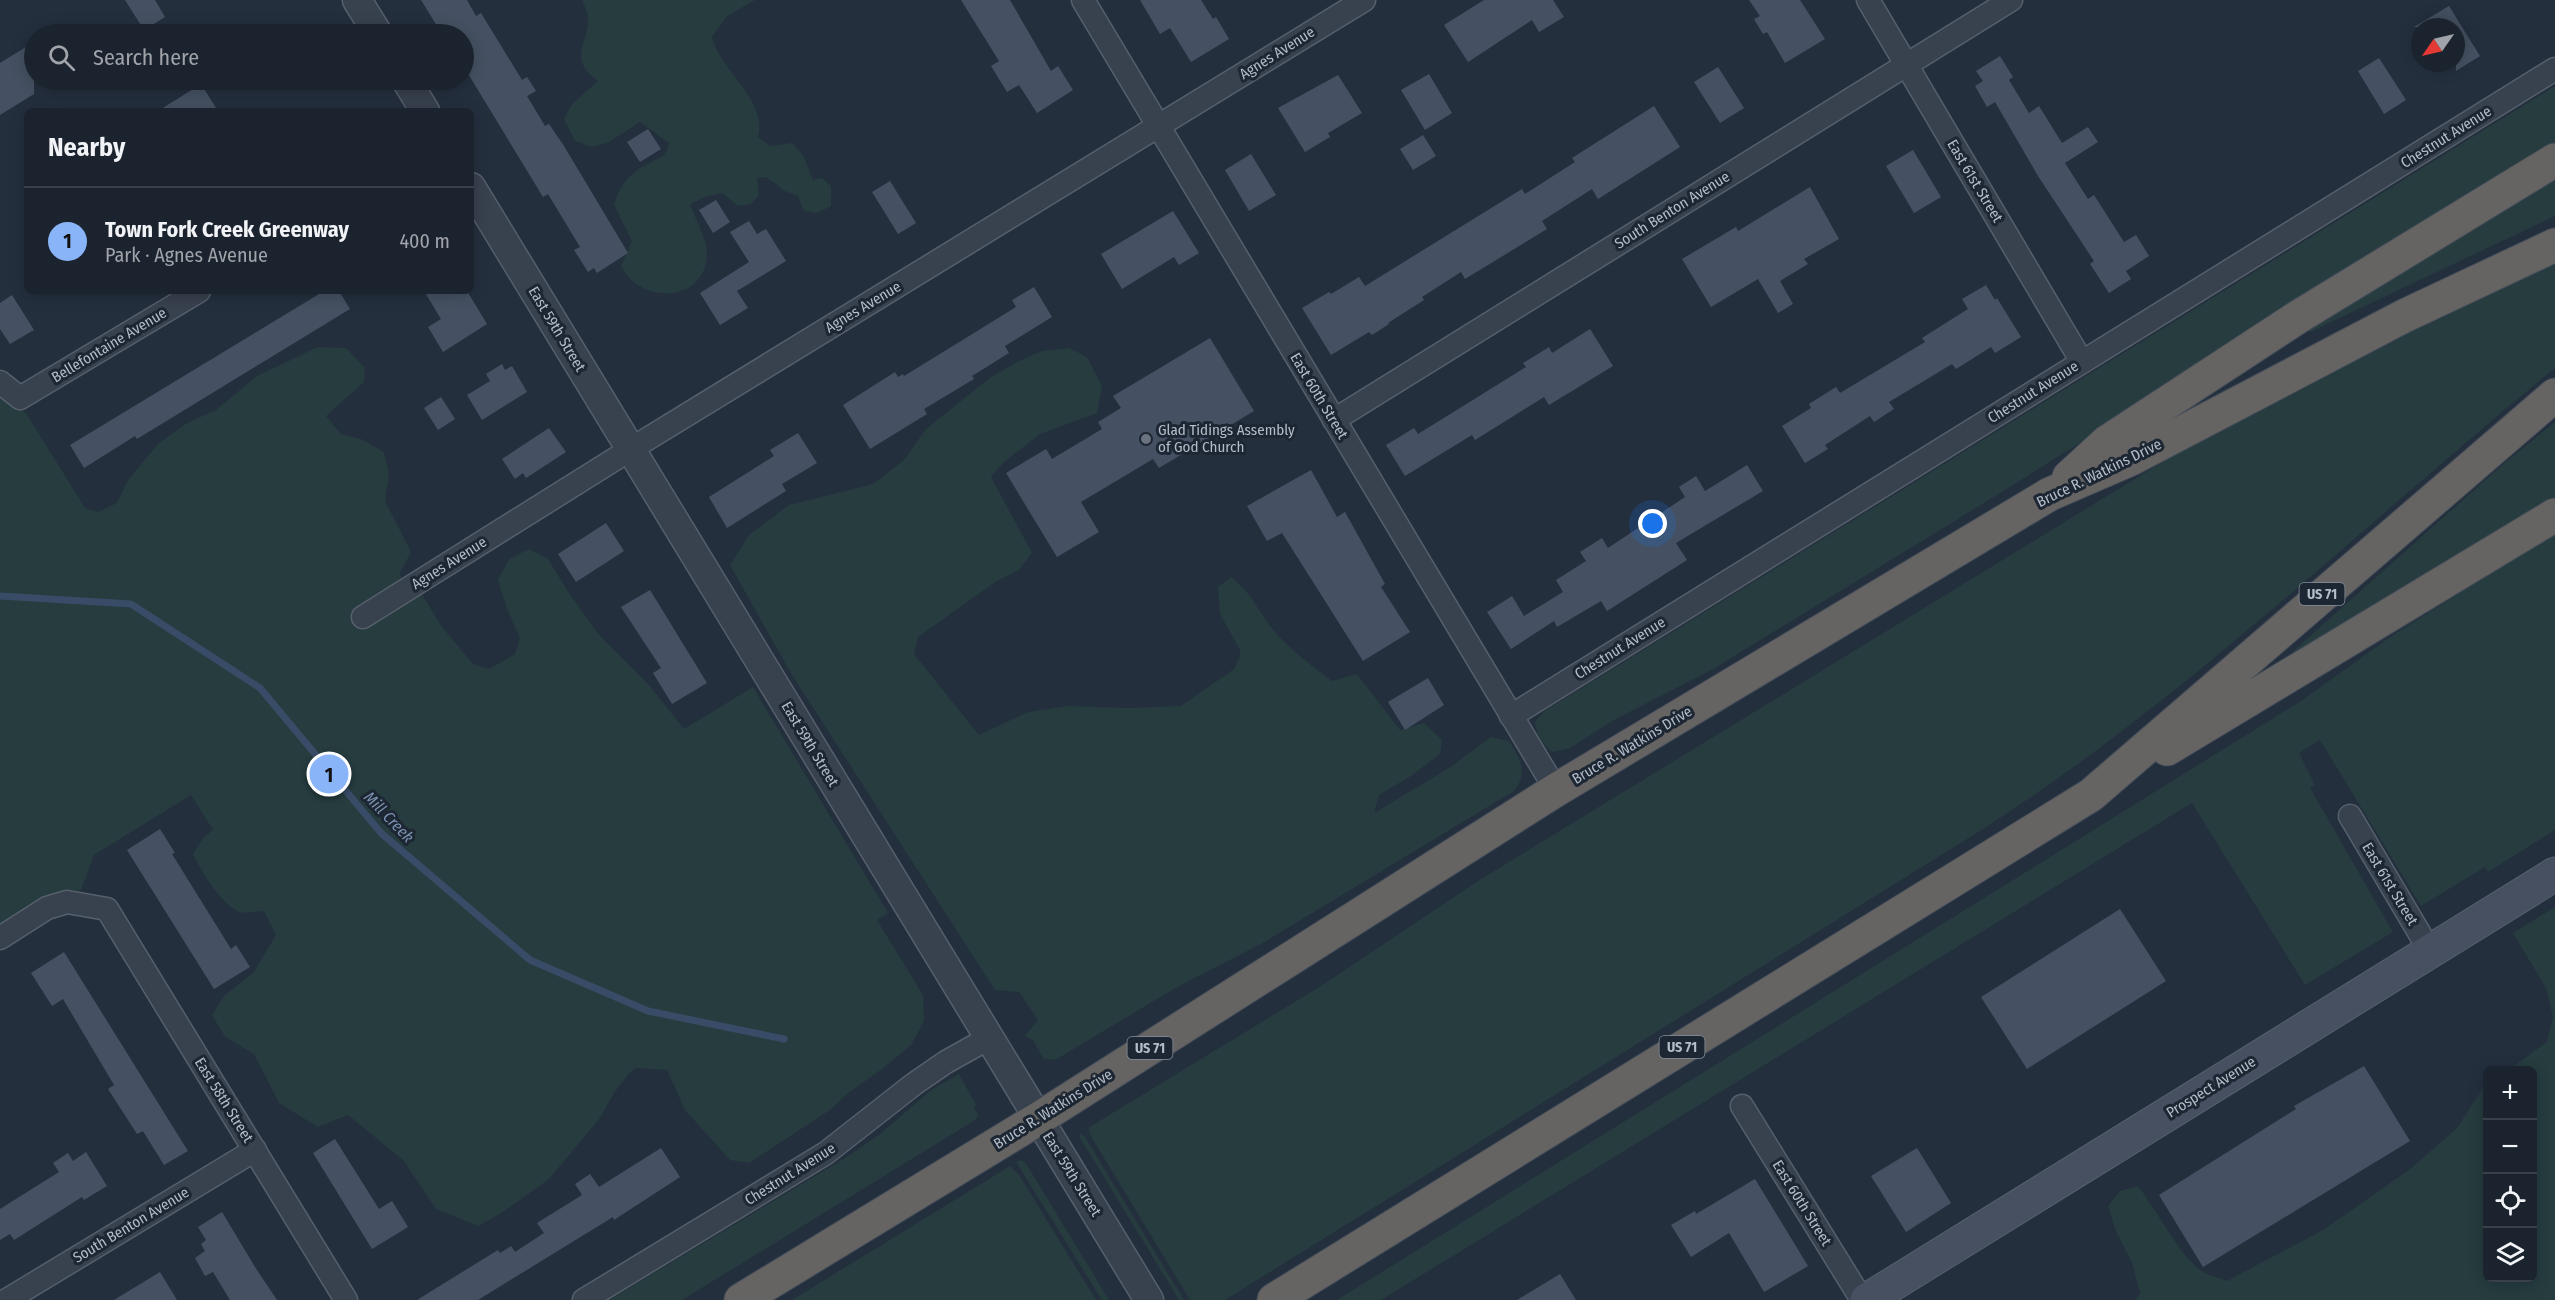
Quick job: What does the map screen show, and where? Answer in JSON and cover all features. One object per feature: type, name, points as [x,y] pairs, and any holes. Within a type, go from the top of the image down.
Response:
[{"type":"highway","points":[[2050,494],[2107,442],[2298,317],[2555,160]]},
{"type":"highway","name":"Bruce R. Watkins Drive","points":[[741,1300],[1038,1119],[1556,790],[2050,494],[2131,459],[2404,316],[2555,245]]},
{"type":"highway","name":"US 71","points":[[1274,1300],[2091,795],[2555,395]]},
{"type":"highway","points":[[2091,795],[2555,515]]},
{"type":"main road","name":"Prospect Avenue","points":[[1872,1299],[2555,874]]},
{"type":"street","points":[[357,0],[372,24]]},
{"type":"street","name":"East 60th Street","points":[[1083,0],[1556,790]]},
{"type":"street","name":"Agnes Avenue","points":[[363,617],[631,449],[1364,0]]},
{"type":"street","name":"East 61st Street","points":[[1868,0],[2082,362]]},
{"type":"street","name":"South Benton Avenue","points":[[1334,420],[2011,0]]},
{"type":"street","name":"Chestnut Avenue","points":[[1511,716],[2555,69]]},
{"type":"street","points":[[412,90],[423,108]]},
{"type":"street","name":"East 59th Street","points":[[474,192],[1149,1300]]},
{"type":"street","name":"Bellefontaine Avenue","points":[[0,382],[20,398],[194,294]]},
{"type":"street","name":"East 61st Street","points":[[2350,816],[2430,951]]},
{"type":"street","name":"East 58th Street","points":[[0,938],[47,908],[67,902],[107,909],[346,1300]]},
{"type":"street","name":"Chestnut Avenue","points":[[585,1300],[826,1153],[914,1084],[946,1062],[989,1038]]},
{"type":"street","name":"East 60th Street","points":[[1742,1106],[1872,1299]]},
{"type":"street","name":"South Benton Avenue","points":[[7,1300],[255,1150]]},
{"type":"green space","points":[[582,0],[755,0],[727,16],[712,37],[724,62],[750,98],[756,111],[759,123],[758,137],[770,146],[792,143],[803,155],[813,180],[822,178],[831,186],[831,206],[817,213],[804,211],[798,196],[785,191],[766,177],[757,178],[759,195],[751,204],[738,206],[722,193],[690,204],[704,237],[707,251],[703,273],[694,284],[682,291],[655,292],[641,287],[630,278],[621,266],[632,241],[614,205],[627,179],[639,169],[665,155],[669,143],[640,122],[609,142],[592,147],[575,141],[564,119],[572,104],[598,81],[583,65],[581,58],[588,18]]},
{"type":"green space","points":[[2555,86],[2555,146],[1997,495],[1713,669],[1614,720],[1570,748],[1553,752],[1541,739],[1535,722],[1543,712]]},
{"type":"green space","points":[[2555,176],[2555,216],[2310,332],[2308,329]]},
{"type":"green space","points":[[2555,262],[2555,368],[2275,607],[2133,722],[2059,777],[1983,829],[1225,1300],[1190,1300],[1088,1128],[1324,984],[1478,881],[2228,422],[2312,378]]},
{"type":"green space","points":[[318,347],[346,348],[365,368],[364,382],[326,416],[341,434],[361,439],[384,452],[389,474],[385,501],[411,552],[400,573],[406,601],[421,593],[442,627],[473,664],[489,669],[515,654],[520,638],[507,609],[498,580],[509,559],[529,549],[548,559],[600,636],[649,685],[684,729],[753,687],[888,913],[877,920],[923,995],[924,1021],[911,1045],[847,1094],[830,1110],[749,1163],[730,1160],[685,1110],[667,1070],[637,1068],[630,1072],[614,1093],[600,1118],[549,1179],[500,1214],[478,1226],[436,1209],[403,1160],[348,1115],[318,1127],[279,1103],[254,1054],[225,1037],[212,1015],[224,996],[254,972],[276,935],[264,911],[242,913],[233,908],[212,887],[201,869],[193,854],[204,837],[213,830],[191,795],[94,855],[81,890],[49,895],[0,924],[0,396],[26,413],[85,508],[98,512],[117,503],[128,480],[158,444],[187,423],[216,410],[257,376]]},
{"type":"green space","points":[[1069,348],[1087,357],[1102,386],[1097,413],[1040,434],[1004,462],[991,477],[1032,553],[1019,570],[997,581],[918,637],[914,654],[979,735],[1028,712],[1067,706],[1129,708],[1181,706],[1234,669],[1240,656],[1240,650],[1220,614],[1218,587],[1231,577],[1250,596],[1275,632],[1317,670],[1332,681],[1357,674],[1400,730],[1424,723],[1442,740],[1440,754],[1411,776],[1379,795],[1374,813],[1449,768],[1491,737],[1509,741],[1517,753],[1522,772],[1519,784],[1514,791],[1261,944],[1179,986],[1055,1060],[1043,1058],[1033,1040],[1025,1036],[1038,1020],[1019,992],[995,990],[792,675],[730,565],[749,535],[789,505],[873,484],[904,460],[926,429],[991,377],[1042,351]]},
{"type":"green space","points":[[2555,422],[2555,497],[2295,656],[2292,652],[2501,466]]},
{"type":"green space","points":[[2555,533],[2555,830],[2488,872],[2485,867],[2421,906],[2320,740],[2299,753],[2315,785],[2310,788],[2393,932],[2305,985],[2192,803],[1381,1300],[1337,1300],[2301,701],[2393,635]]},
{"type":"green space","points":[[2555,907],[2555,1300],[2136,1300],[2140,1293],[2132,1263],[2116,1231],[2108,1206],[2120,1191],[2138,1186],[2192,1263],[2203,1272],[2227,1281],[2323,1230],[2409,1170],[2457,1128],[2483,1088],[2483,1282],[2537,1282],[2537,1066],[2514,1066],[2547,1042],[2553,1017],[2546,988],[2513,933]]},
{"type":"green space","points":[[959,1074],[976,1105],[974,1107],[979,1116],[972,1122],[682,1300],[609,1300],[845,1158],[880,1134],[931,1090]]},
{"type":"green space","points":[[1080,1133],[1085,1137],[1184,1300],[1179,1300],[1079,1136]]},
{"type":"green space","points":[[1020,1160],[1025,1162],[1109,1300],[1102,1300],[1016,1162]]},
{"type":"green space","points":[[1010,1166],[1019,1175],[1096,1300],[792,1300]]},
{"type":"building","points":[[125,0],[155,0],[165,17],[154,24],[140,24]]},
{"type":"building","points":[[421,0],[467,0],[476,16],[481,13],[522,80],[527,77],[536,91],[527,96],[545,126],[549,124],[564,146],[628,253],[597,273],[594,268],[588,272],[574,250],[580,247],[548,194],[543,197],[474,83],[474,24],[436,24]]},
{"type":"building","points":[[961,0],[1010,0],[1051,71],[1058,66],[1073,90],[1037,113],[1019,85],[1007,92],[991,66],[999,61]]},
{"type":"building","points":[[1140,0],[1201,0],[1213,19],[1216,17],[1229,39],[1191,62],[1170,28],[1160,34]]},
{"type":"building","points":[[1484,0],[1553,0],[1564,17],[1539,32],[1532,20],[1468,62],[1444,25]]},
{"type":"building","points":[[1749,0],[1800,0],[1825,39],[1785,63],[1767,32],[1763,34],[1754,19],[1760,16]]},
{"type":"building","points":[[2449,6],[2456,18],[2429,18]]},
{"type":"building","points":[[2465,32],[2480,56],[2465,65]]},
{"type":"building","points":[[24,48],[24,90],[34,90],[34,94],[0,115],[0,63]]},
{"type":"building","points":[[2000,56],[2013,77],[2009,80],[2029,113],[2039,106],[2062,143],[2088,127],[2098,142],[2065,163],[2088,199],[2094,195],[2124,242],[2136,235],[2149,256],[2126,271],[2131,279],[2109,293],[2090,264],[2094,261],[2038,176],[1995,102],[1987,107],[1975,86],[1983,81],[1976,71]]},
{"type":"building","points":[[2379,58],[2406,100],[2384,114],[2358,71]]},
{"type":"building","points":[[1718,67],[1744,108],[1720,123],[1694,82]]},
{"type":"building","points":[[1429,74],[1452,113],[1425,130],[1401,90]]},
{"type":"building","points":[[1338,75],[1362,113],[1328,133],[1330,137],[1305,152],[1278,108]]},
{"type":"building","points":[[191,90],[205,90],[216,108],[163,108]]},
{"type":"building","points":[[1654,106],[1680,147],[1598,199],[1592,189],[1542,221],[1547,229],[1465,279],[1461,272],[1422,297],[1424,300],[1372,335],[1369,332],[1331,355],[1302,308],[1359,277],[1365,286],[1522,189],[1525,194],[1575,162],[1572,158]]},
{"type":"building","points":[[648,129],[661,149],[640,162],[627,142]]},
{"type":"building","points":[[1423,135],[1436,156],[1413,170],[1400,149]]},
{"type":"building","points":[[1913,150],[1941,197],[1914,213],[1886,166]]},
{"type":"building","points":[[1251,154],[1276,195],[1249,211],[1225,170]]},
{"type":"building","points":[[890,181],[916,223],[898,234],[872,192]]},
{"type":"building","points":[[1810,187],[1839,239],[1804,259],[1808,264],[1780,281],[1793,304],[1778,313],[1758,279],[1711,307],[1682,259],[1736,227],[1738,231]]},
{"type":"building","points":[[716,200],[730,222],[713,233],[699,210]]},
{"type":"building","points":[[1173,211],[1199,253],[1179,265],[1174,257],[1122,289],[1101,254]]},
{"type":"building","points":[[749,221],[757,234],[766,229],[786,261],[737,291],[748,308],[720,325],[700,293],[749,262],[730,232]]},
{"type":"building","points":[[1986,285],[1995,300],[1997,298],[2021,337],[1995,353],[1991,347],[1956,369],[1952,364],[1889,402],[1894,409],[1874,422],[1870,416],[1825,445],[1828,449],[1805,463],[1782,426],[1811,408],[1809,404],[1836,387],[1840,393],[1925,342],[1922,338],[1968,309],[1962,299]]},
{"type":"building","points":[[1034,287],[1052,317],[1005,346],[1009,353],[972,376],[974,379],[924,409],[927,414],[870,449],[843,405],[895,372],[898,377],[903,374],[904,376],[961,341],[1016,307],[1012,300]]},
{"type":"building","points":[[319,294],[341,294],[350,309],[137,439],[135,436],[84,468],[70,445]]},
{"type":"building","points":[[426,294],[469,294],[487,324],[443,352],[428,327],[441,319]]},
{"type":"building","points":[[12,295],[34,330],[10,344],[0,329],[0,303]]},
{"type":"building","points":[[1590,329],[1613,366],[1549,405],[1544,397],[1475,440],[1472,435],[1405,476],[1386,445],[1414,428],[1418,434],[1526,367],[1523,363],[1549,347],[1552,353]]},
{"type":"building","name":"Glad Tidings Assembly of God Church","points":[[1210,338],[1254,411],[1159,468],[1153,459],[1081,502],[1099,532],[1057,557],[1006,473],[1046,449],[1052,459],[1102,429],[1098,422],[1121,408],[1113,396]]},
{"type":"building","points":[[502,364],[505,370],[512,366],[527,392],[482,420],[467,395],[490,381],[486,374]]},
{"type":"building","points":[[441,397],[455,419],[438,430],[424,408]]},
{"type":"building","points":[[549,428],[566,452],[526,478],[523,473],[515,479],[502,459]]},
{"type":"building","points":[[798,433],[817,463],[782,484],[786,491],[727,528],[709,497],[774,456],[770,450]]},
{"type":"building","points":[[1747,465],[1763,491],[1676,543],[1687,560],[1607,611],[1601,601],[1557,627],[1554,621],[1511,649],[1487,612],[1512,596],[1524,616],[1563,592],[1556,580],[1586,561],[1580,552],[1602,538],[1608,548],[1685,497],[1679,487],[1696,476],[1705,491]]},
{"type":"building","points":[[1311,470],[1337,517],[1345,512],[1385,584],[1381,587],[1410,632],[1363,661],[1282,533],[1267,541],[1247,506]]},
{"type":"building","points":[[606,523],[624,551],[576,582],[558,554]]},
{"type":"building","points":[[650,590],[707,683],[672,704],[653,673],[661,668],[621,607]]},
{"type":"building","points":[[1428,678],[1444,705],[1405,730],[1388,702]]},
{"type":"building","points":[[160,829],[175,853],[172,854],[231,949],[236,945],[250,967],[214,989],[127,850]]},
{"type":"building","points":[[2120,909],[2166,981],[2027,1069],[1981,997]]},
{"type":"building","points":[[64,952],[188,1151],[164,1165],[143,1131],[137,1134],[108,1089],[114,1085],[63,999],[52,1006],[31,973]]},
{"type":"building","points":[[2364,1066],[2410,1141],[2203,1267],[2159,1195],[2296,1109],[2294,1106]]},
{"type":"building","points":[[335,1139],[379,1209],[392,1201],[408,1227],[372,1249],[313,1153]]},
{"type":"building","points":[[661,1148],[680,1177],[614,1220],[613,1217],[478,1300],[417,1300],[498,1250],[500,1253],[511,1246],[515,1252],[544,1233],[537,1223],[582,1195],[575,1184],[590,1174],[599,1187]]},
{"type":"building","points":[[1917,1148],[1951,1203],[1906,1232],[1871,1176]]},
{"type":"building","points":[[86,1152],[107,1186],[84,1200],[82,1197],[14,1240],[10,1234],[0,1240],[0,1209],[59,1172],[53,1163],[68,1153],[73,1161]]},
{"type":"building","points":[[1755,1179],[1808,1266],[1764,1292],[1729,1233],[1691,1257],[1671,1225],[1695,1211],[1696,1214]]},
{"type":"building","points":[[222,1212],[277,1300],[230,1300],[213,1272],[205,1276],[195,1258],[205,1251],[201,1244],[206,1240],[198,1227]]},
{"type":"building","points":[[160,1272],[177,1300],[114,1300]]},
{"type":"building","points":[[1560,1274],[1576,1300],[1517,1300]]},
{"type":"waterway","name":"Mill Creek","points":[[0,596],[131,604],[260,688],[381,833],[530,960],[648,1011],[784,1039]]},
{"type":"place","name":"Glad Tidings Assembly of God Church","points":[[1146,439]]},
{"type":"place","name":"Town Fork Creek Greenway","points":[[329,774]]}]
